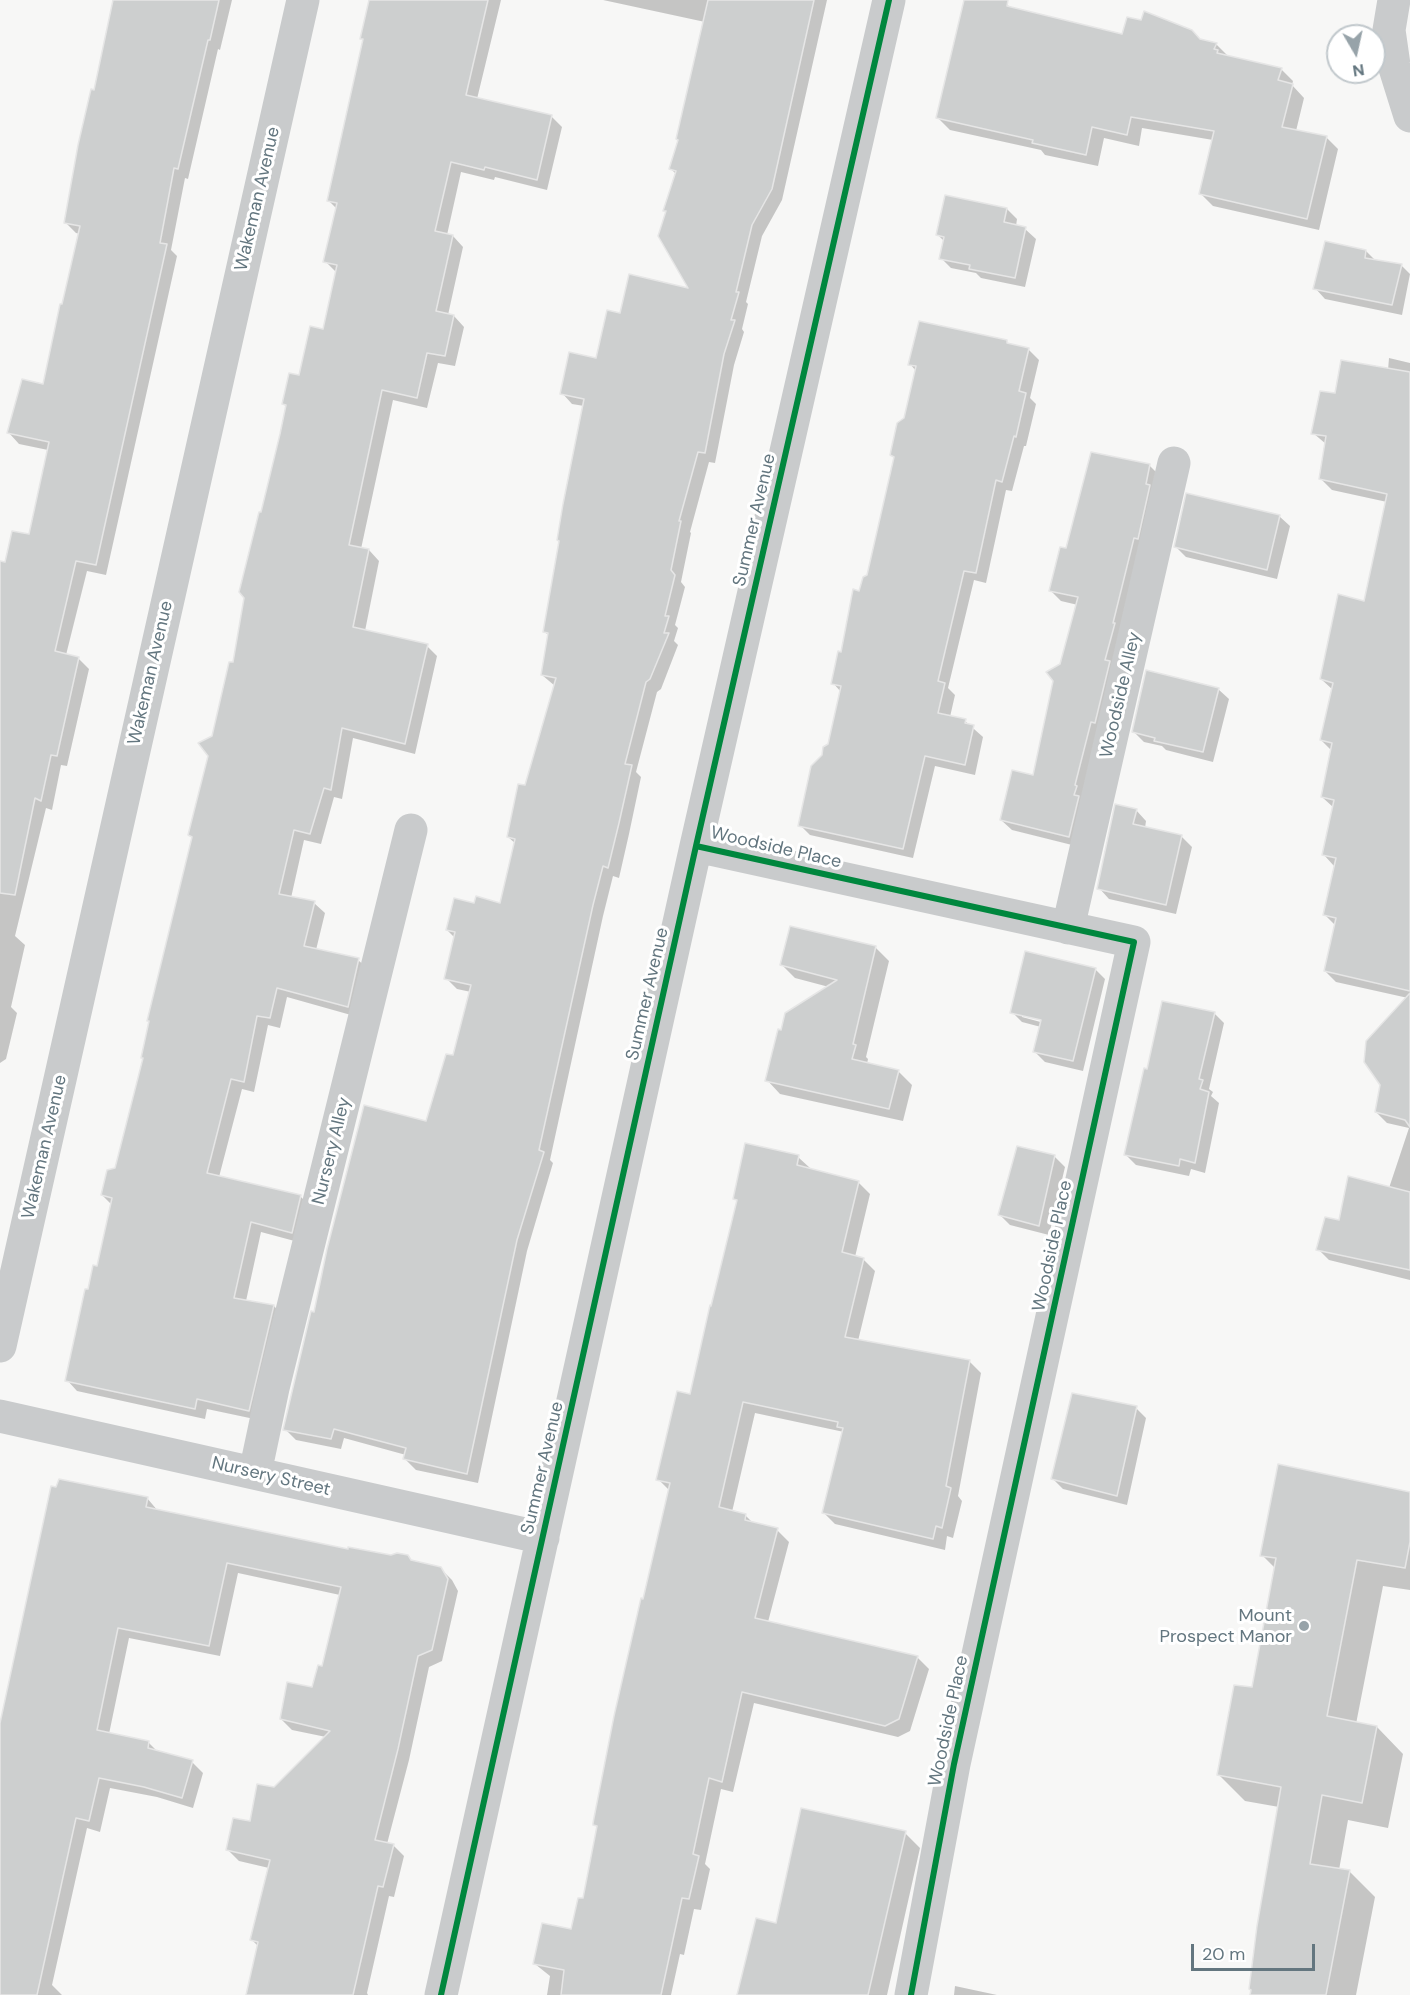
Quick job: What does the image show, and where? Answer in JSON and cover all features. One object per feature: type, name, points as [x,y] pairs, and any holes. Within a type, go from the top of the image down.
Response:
[{"type":"street","name":"Wakeman Avenue","points":[[0,1346],[303,0]]},
{"type":"street","name":"Summer Avenue","points":[[441,1995],[696,846],[889,0]]},
{"type":"street","points":[[1394,0],[1389,30],[1392,57],[1410,116]]},
{"type":"street","name":"Woodside Alley","points":[[1068,928],[1173,463]]},
{"type":"street","name":"Nursery Alley","points":[[255,1473],[273,1388],[411,830]]},
{"type":"street","name":"Woodside Place","points":[[696,846],[1134,942],[954,1764],[911,1995]]},
{"type":"street","name":"Nursery Street","points":[[0,1416],[543,1538]]},
{"type":"building","points":[[113,0],[219,0],[178,169],[174,168],[160,243],[167,244],[96,565],[76,561],[55,651],[79,657],[57,756],[51,755],[41,801],[35,798],[15,895],[0,893],[0,561],[5,562],[12,531],[29,534],[49,442],[7,433],[22,379],[43,384],[80,226],[64,223],[78,145],[91,89],[94,90]]},
{"type":"building","points":[[369,0],[488,0],[466,95],[552,115],[537,180],[485,167],[484,170],[451,162],[435,231],[453,235],[436,311],[454,315],[445,356],[427,353],[417,398],[382,390],[349,545],[369,549],[353,627],[428,644],[405,744],[342,728],[331,790],[324,788],[310,834],[294,830],[279,894],[315,901],[304,946],[359,958],[348,1007],[277,988],[270,1018],[257,1016],[244,1082],[231,1079],[207,1173],[301,1195],[292,1233],[251,1222],[234,1298],[274,1305],[249,1411],[197,1399],[195,1409],[65,1381],[85,1289],[88,1289],[93,1265],[97,1266],[112,1198],[101,1195],[107,1170],[115,1168],[143,1058],[141,1058],[149,1021],[147,1021],[192,837],[188,835],[208,756],[198,743],[212,736],[229,662],[233,662],[244,598],[239,592],[280,434],[286,405],[282,404],[289,373],[299,375],[310,326],[323,329],[337,265],[323,262],[337,203],[327,201],[363,39],[360,39]]},
{"type":"building","points":[[708,0],[814,0],[772,189],[752,225],[731,320],[735,320],[724,354],[705,453],[698,452],[679,521],[681,521],[671,570],[675,575],[665,616],[669,616],[664,633],[669,633],[650,679],[646,682],[625,764],[632,765],[608,868],[603,866],[593,905],[539,1150],[544,1152],[517,1240],[467,1474],[403,1459],[406,1448],[334,1429],[331,1439],[283,1430],[364,1105],[426,1121],[446,1054],[453,1055],[471,985],[444,979],[455,932],[446,930],[454,898],[474,903],[476,896],[500,903],[515,839],[507,837],[518,784],[525,785],[556,678],[541,675],[548,633],[543,632],[563,504],[584,399],[560,394],[569,352],[596,358],[607,310],[620,313],[629,274],[688,288],[658,236],[666,211],[663,211],[676,171],[669,169],[678,140],[676,139]]},
{"type":"building","points":[[964,0],[1008,0],[1007,6],[1122,34],[1127,17],[1141,20],[1144,11],[1192,30],[1200,39],[1217,43],[1214,49],[1218,50],[1217,53],[1282,68],[1278,80],[1293,84],[1282,127],[1327,136],[1307,219],[1199,194],[1214,131],[1131,117],[1127,135],[1092,127],[1086,155],[1032,143],[1033,140],[936,118]]},
{"type":"building","points":[[945,195],[1007,208],[1004,222],[1026,227],[1015,278],[969,269],[970,265],[939,259],[944,237],[936,235]]},
{"type":"building","points":[[1325,241],[1366,250],[1365,258],[1402,264],[1392,305],[1313,289]]},
{"type":"building","points":[[919,321],[1007,340],[1007,343],[1029,348],[1019,391],[1026,393],[1016,437],[1014,436],[1002,482],[996,480],[976,573],[964,571],[938,681],[945,683],[938,713],[966,719],[965,723],[974,725],[965,765],[925,756],[903,849],[798,826],[811,766],[822,755],[823,747],[828,744],[841,686],[831,684],[838,651],[841,652],[853,589],[859,591],[863,577],[867,575],[894,457],[890,455],[897,423],[904,418],[916,366],[908,365]]},
{"type":"building","points":[[1341,360],[1410,372],[1410,991],[1324,971],[1336,918],[1323,915],[1336,858],[1322,855],[1334,800],[1321,797],[1332,743],[1320,740],[1333,683],[1320,679],[1338,594],[1364,601],[1387,494],[1319,479],[1326,436],[1311,434],[1320,391],[1335,393]]},
{"type":"building","points":[[1091,452],[1150,464],[1146,484],[1150,485],[1138,539],[1134,538],[1113,623],[1115,623],[1105,660],[1110,661],[1095,723],[1091,722],[1075,785],[1077,786],[1074,795],[1079,796],[1069,837],[1000,820],[1012,770],[1033,775],[1053,681],[1046,672],[1060,664],[1078,597],[1049,591],[1060,547],[1066,548]]},
{"type":"building","points":[[1186,493],[1280,515],[1267,570],[1174,547]]},
{"type":"building","points":[[1146,670],[1219,688],[1203,752],[1154,741],[1155,738],[1132,732]]},
{"type":"building","points":[[1115,804],[1137,809],[1133,824],[1182,835],[1166,905],[1097,889]]},
{"type":"building","points":[[790,926],[876,946],[853,1044],[856,1045],[852,1059],[899,1070],[889,1109],[765,1081],[778,1029],[781,1030],[785,1013],[837,980],[780,965]]},
{"type":"building","points":[[1025,951],[1096,968],[1073,1061],[1033,1052],[1041,1020],[1010,1013]]},
{"type":"building","points":[[1410,993],[1410,1127],[1405,1120],[1375,1112],[1380,1085],[1364,1062],[1366,1041]]},
{"type":"building","points":[[1162,1001],[1215,1012],[1199,1079],[1203,1080],[1200,1089],[1209,1092],[1195,1163],[1180,1159],[1179,1166],[1124,1155]]},
{"type":"building","points":[[745,1143],[799,1155],[797,1165],[859,1181],[842,1252],[864,1258],[845,1337],[970,1360],[946,1486],[951,1488],[942,1528],[936,1526],[933,1539],[822,1513],[843,1428],[837,1427],[838,1422],[743,1402],[719,1507],[746,1514],[745,1520],[778,1528],[755,1618],[918,1656],[899,1719],[885,1726],[742,1692],[722,1782],[709,1778],[693,1854],[699,1856],[689,1899],[682,1898],[661,1995],[561,1995],[564,1970],[533,1964],[542,1923],[571,1929],[578,1898],[583,1898],[597,1826],[593,1823],[614,1716],[670,1483],[656,1480],[677,1391],[690,1394],[737,1200],[733,1199]]},
{"type":"building","points":[[1017,1146],[1055,1155],[1039,1226],[998,1215]]},
{"type":"building","points":[[1348,1176],[1410,1192],[1410,1270],[1316,1250],[1325,1217],[1339,1220]]},
{"type":"building","points":[[1072,1393],[1137,1406],[1117,1496],[1051,1479]]},
{"type":"building","name":"Mount Prospect Manor","points":[[1278,1464],[1410,1492],[1410,1542],[1405,1568],[1357,1560],[1327,1716],[1377,1726],[1362,1803],[1322,1795],[1310,1864],[1350,1870],[1326,1995],[1250,1995],[1257,1926],[1281,1787],[1217,1775],[1234,1685],[1252,1687],[1276,1558],[1260,1556]]},
{"type":"building","points":[[59,1479],[148,1497],[146,1507],[348,1549],[348,1547],[391,1555],[397,1553],[408,1555],[411,1560],[441,1567],[448,1579],[432,1650],[418,1656],[375,1840],[394,1844],[383,1887],[378,1886],[353,1995],[246,1995],[258,1942],[250,1940],[270,1860],[226,1850],[233,1818],[250,1821],[257,1784],[274,1787],[330,1731],[280,1719],[287,1682],[312,1687],[318,1665],[322,1666],[341,1587],[227,1563],[209,1646],[118,1628],[97,1730],[149,1741],[148,1748],[193,1760],[182,1798],[99,1778],[89,1821],[76,1818],[37,1995],[0,1995],[0,1723],[51,1486],[56,1487]]},
{"type":"building","points":[[801,1808],[906,1831],[868,1995],[737,1995],[756,1918],[776,1923]]},
{"type":"cycle path","points":[[441,1995],[696,846],[889,0]]},
{"type":"cycle path","points":[[696,846],[1134,942],[954,1764],[911,1995]]},
{"type":"place","name":"Mount Prospect Manor","points":[[1304,1626]]}]
